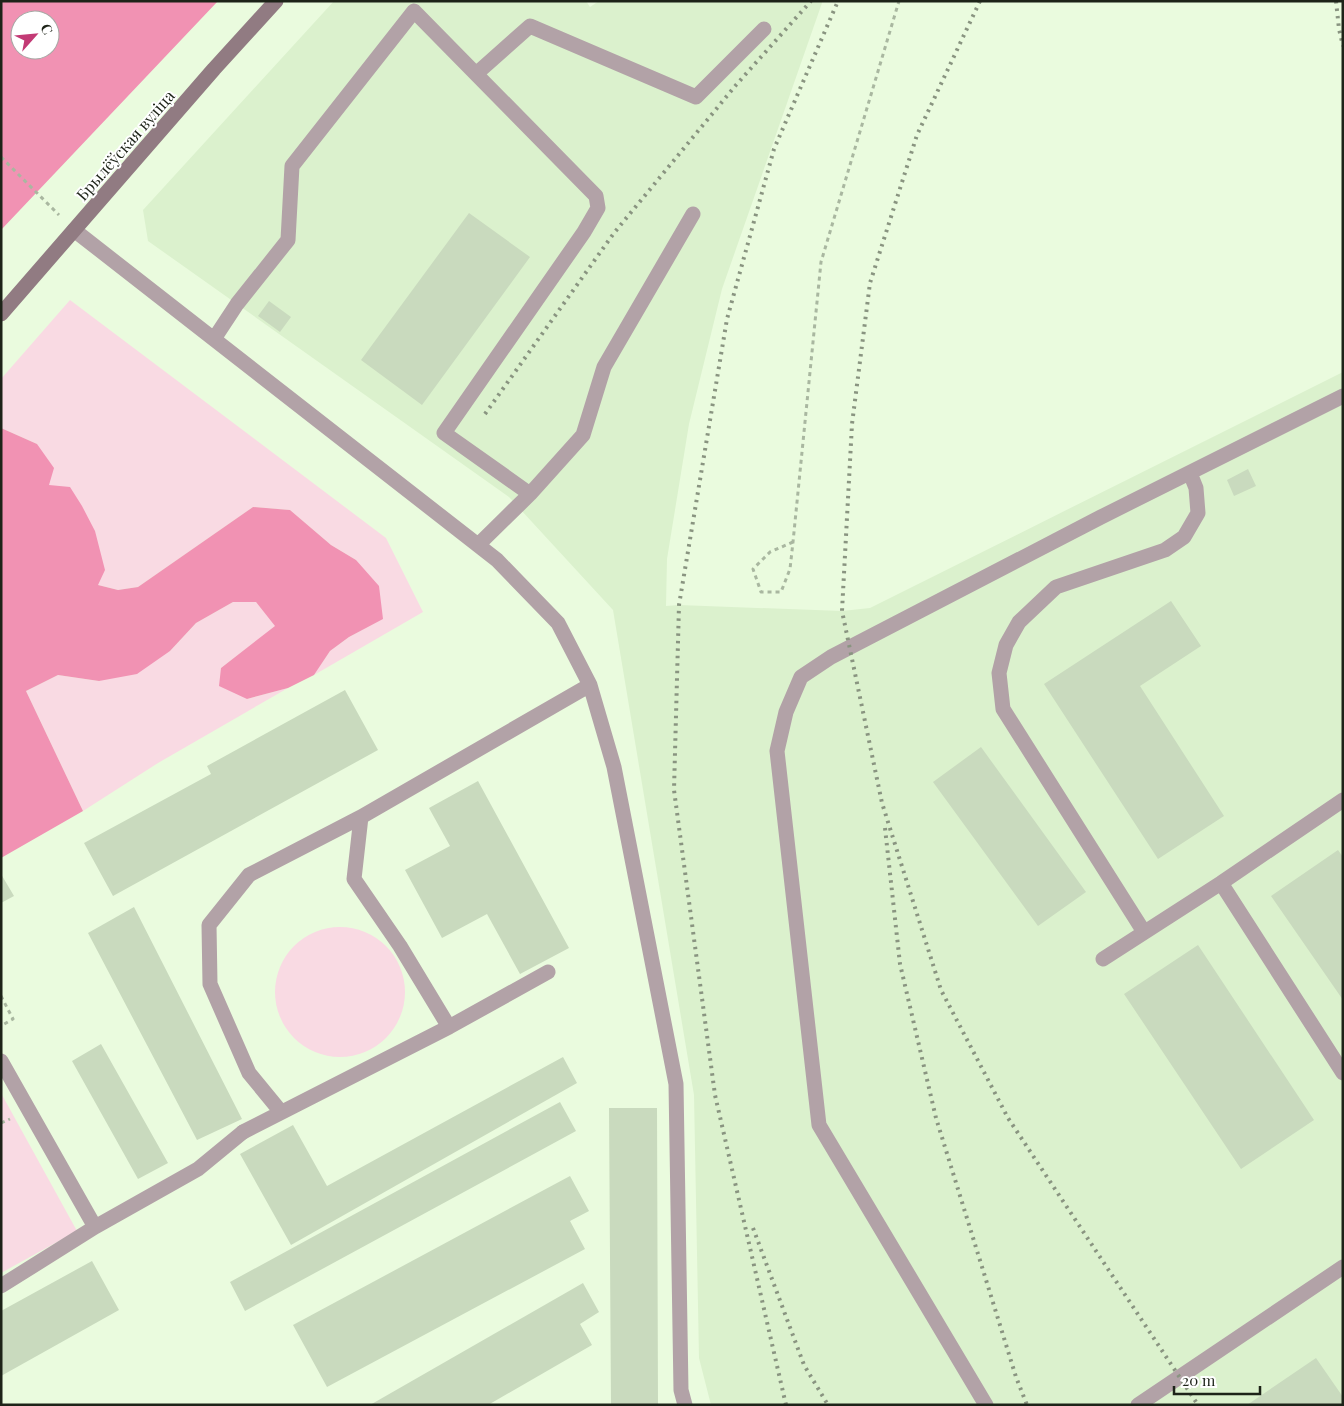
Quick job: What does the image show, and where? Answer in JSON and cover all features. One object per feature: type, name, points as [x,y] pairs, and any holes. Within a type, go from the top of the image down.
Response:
[{"type":"street","name":"Брылёўская вуліца","points":[[1,314],[214,69],[276,1]]},
{"type":"street","points":[[214,339],[237,304],[288,240],[292,166],[414,11],[596,196],[598,208],[584,232],[444,433],[530,494]]},
{"type":"street","points":[[476,74],[530,26],[696,97],[764,29]]},
{"type":"street","points":[[478,545],[530,494],[583,434],[604,368],[694,214]]},
{"type":"street","points":[[74,230],[497,560],[558,622],[590,685],[614,767],[676,1084],[681,1390],[685,1405]]},
{"type":"street","points":[[986,1405],[819,1125],[777,751],[786,712],[801,677],[824,662],[1084,526],[1343,396]]},
{"type":"street","points":[[1144,932],[1003,709],[999,674],[1006,645],[1019,622],[1056,588],[1165,550],[1184,537],[1198,513],[1196,488],[1190,473]]},
{"type":"street","points":[[281,1112],[249,1073],[210,984],[209,925],[249,875],[361,817],[590,685]]},
{"type":"street","points":[[1103,959],[1221,883],[1343,800]]},
{"type":"street","points":[[361,817],[354,879],[400,946],[449,1027]]},
{"type":"street","points":[[1221,883],[1343,1073]]},
{"type":"street","points":[[1,1286],[95,1227],[198,1169],[243,1132],[449,1027],[548,972]]},
{"type":"street","points":[[1,1061],[95,1227]]},
{"type":"street","points":[[1138,1405],[1343,1267]]},
{"type":"path","points":[[793,542],[770,552],[753,569],[761,592],[781,592],[790,569],[793,542],[821,262],[899,1]]},
{"type":"path","points":[[1,157],[74,230]]},
{"type":"path","points":[[1,996],[13,1019],[1,1026]]},
{"type":"shaded area","points":[[1,1],[218,1],[1,230]]},
{"type":"shaded area","points":[[334,1],[586,1],[590,7],[599,1],[822,1],[722,289],[689,424],[667,559],[666,606],[842,611],[870,608],[1343,372],[1343,1405],[711,1405],[699,1358],[694,1095],[613,610],[509,497],[148,241],[143,210]]},
{"type":"shaded area","points":[[70,300],[386,538],[423,612],[314,675],[330,651],[349,637],[382,619],[356,560],[331,545],[290,510],[253,507],[138,587],[118,590],[98,585],[49,485],[37,444],[1,428],[1,379]]},
{"type":"shaded area","points":[[1,428],[37,444],[54,468],[49,485],[70,487],[82,506],[95,531],[105,570],[98,585],[118,590],[138,587],[253,507],[290,510],[331,545],[356,560],[379,586],[383,619],[349,637],[330,651],[314,675],[288,688],[247,699],[219,686],[221,668],[275,626],[256,602],[233,602],[196,623],[170,651],[137,674],[99,681],[58,675],[26,691],[83,811],[1,858]]},
{"type":"shaded area","points":[[233,602],[256,602],[276,626],[221,668],[247,699],[288,688],[158,763],[83,811],[26,691],[58,675],[99,681],[170,651],[196,623]]},
{"type":"shaded area","points":[[340,927],[353,928],[365,932],[386,946],[400,967],[404,979],[404,1005],[400,1017],[386,1038],[365,1052],[353,1056],[340,1057],[327,1056],[315,1052],[294,1038],[280,1017],[276,1005],[275,992],[276,979],[280,967],[294,946],[315,932],[327,928]]},
{"type":"shaded area","points":[[1,1093],[77,1231],[1,1273]]},
{"type":"building","points":[[469,213],[530,257],[422,405],[361,360]]},
{"type":"building","points":[[269,301],[291,317],[280,332],[258,316]]},
{"type":"building","points":[[1248,469],[1256,486],[1234,496],[1227,480]]},
{"type":"building","points":[[1171,601],[1201,646],[1140,686],[1224,816],[1158,859],[1044,684]]},
{"type":"building","points":[[345,690],[378,750],[113,896],[84,843],[211,774],[207,766]]},
{"type":"building","points":[[981,747],[1086,892],[1038,926],[933,782]]},
{"type":"building","points":[[478,781],[569,948],[520,974],[487,914],[442,938],[405,870],[450,846],[429,808]]},
{"type":"building","points":[[1338,850],[1343,857],[1343,1000],[1271,896]]},
{"type":"building","points":[[1,874],[14,896],[1,903]]},
{"type":"building","points":[[134,907],[242,1119],[197,1140],[88,933]]},
{"type":"building","points":[[1198,945],[1314,1120],[1241,1169],[1124,994]]},
{"type":"building","points":[[101,1044],[168,1163],[138,1179],[72,1061]]},
{"type":"building","points":[[563,1057],[577,1083],[291,1245],[240,1154],[293,1125],[327,1186]]},
{"type":"building","points":[[560,1102],[576,1131],[245,1311],[230,1282]]},
{"type":"building","points":[[609,1108],[657,1108],[658,1405],[611,1405]]},
{"type":"building","points":[[570,1176],[589,1211],[570,1221],[585,1249],[327,1387],[293,1325]]},
{"type":"building","points":[[92,1261],[119,1310],[1,1376],[1,1311]]},
{"type":"building","points":[[583,1283],[599,1312],[580,1324],[592,1345],[488,1405],[370,1405]]},
{"type":"building","points":[[1316,1358],[1343,1397],[1343,1405],[1247,1405]]},
{"type":"railway","points":[[485,414],[614,233],[736,85],[811,1]]},
{"type":"railway","points":[[786,1405],[715,1095],[674,790],[679,605],[727,319],[774,149],[838,1]]},
{"type":"railway","points":[[980,1],[917,135],[870,283],[852,424],[842,611],[882,803],[941,990],[1008,1118],[1198,1405]]},
{"type":"railway","points":[[1336,1],[1343,46]]},
{"type":"railway","points":[[885,828],[900,964],[936,1118],[1016,1377],[1027,1405]]},
{"type":"railway","points":[[753,1228],[804,1365],[828,1405]]}]
